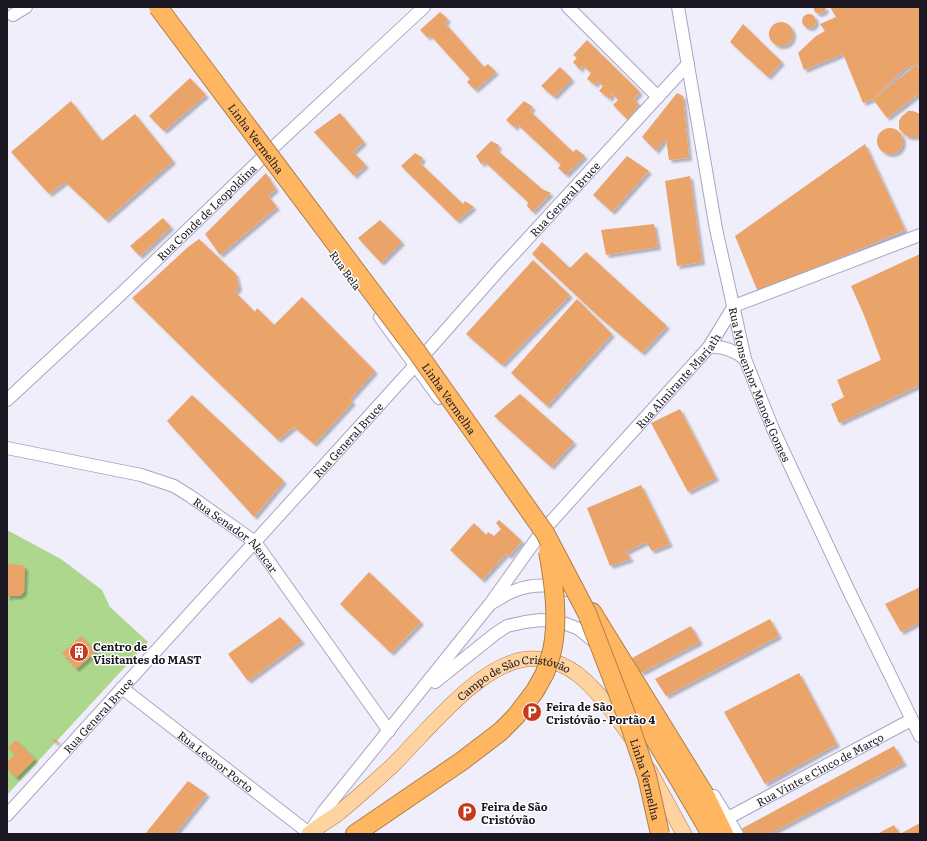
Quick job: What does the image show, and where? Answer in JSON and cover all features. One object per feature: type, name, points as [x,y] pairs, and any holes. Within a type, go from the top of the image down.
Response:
[{"type":"highway","name":"Linha Vermelha","points":[[158,7],[417,352],[542,533],[587,613],[627,717],[647,776],[660,834]]},
{"type":"highway","name":"Linha Vermelha","points":[[166,7],[419,347],[549,530],[591,612],[631,716],[651,774],[664,834]]},
{"type":"highway","points":[[355,834],[462,761],[500,732],[516,716],[535,691],[545,672],[552,651],[556,609],[552,574],[542,533]]},
{"type":"highway","points":[[591,612],[705,795],[726,826]]},
{"type":"highway","points":[[596,643],[711,834]]},
{"type":"main road","name":"Campo de São Cristóvão","points":[[309,834],[336,815],[392,766],[458,697],[487,675],[509,663],[526,659],[543,660],[563,665],[579,676],[600,696],[633,740],[684,834]]},
{"type":"street","points":[[13,16],[26,7]]},
{"type":"street","name":"Rua Bela","points":[[152,7],[264,156],[415,365],[542,533]]},
{"type":"street","name":"Rua Conde de Leopoldina","points":[[7,400],[121,294],[264,156],[424,7]]},
{"type":"street","points":[[568,7],[658,97]]},
{"type":"street","name":"Rua Monsenhor Manoel Gomes","points":[[678,7],[716,230],[745,359],[779,442],[847,588],[920,736]]},
{"type":"street","name":"Rua General Bruce","points":[[7,815],[415,365],[498,271],[688,64]]},
{"type":"street","points":[[734,306],[920,235]]},
{"type":"street","name":"Rua Almirante Mariath","points":[[490,604],[542,533],[709,347],[734,306]]},
{"type":"street","points":[[709,347],[727,348],[740,354],[745,359]]},
{"type":"street","name":"Rua Senador Alencar","points":[[7,448],[160,480],[174,486],[190,496],[255,542],[389,731]]},
{"type":"street","points":[[309,834],[324,811],[490,604],[515,590],[536,585],[558,588],[574,593],[593,608],[603,620],[726,826],[737,834]]},
{"type":"street","points":[[417,696],[507,626],[541,620],[562,622],[579,630],[596,643]]},
{"type":"street","name":"Rua Leonor Porto","points":[[122,688],[309,834]]},
{"type":"street","name":"Rua Vinte e Cinco de Março","points":[[726,826],[911,720]]},
{"type":"green space","points":[[7,530],[61,559],[102,590],[110,607],[148,642],[7,795]]},
{"type":"building","points":[[813,7],[826,8],[824,12],[819,14],[815,12]]},
{"type":"building","points":[[830,7],[920,7],[920,63],[916,65],[920,70],[920,93],[887,118],[873,99],[863,103],[843,54],[804,70],[798,53],[816,36],[825,31],[820,24],[836,17]],"holes":[[[916,65],[875,98],[905,68]]]},
{"type":"building","points":[[440,12],[448,19],[445,23],[484,67],[488,64],[496,72],[475,90],[467,82],[470,79],[430,35],[428,38],[420,30]]},
{"type":"building","points":[[809,14],[814,16],[816,21],[814,26],[809,28],[804,26],[802,21],[804,16]]},
{"type":"building","points":[[781,22],[786,23],[792,29],[792,39],[786,45],[781,46],[776,45],[770,39],[769,34],[770,29],[776,23]]},
{"type":"building","points":[[743,24],[782,62],[768,77],[730,42]]},
{"type":"building","points":[[587,40],[640,92],[634,99],[639,104],[628,120],[613,105],[618,100],[612,93],[610,99],[599,91],[603,86],[598,81],[595,85],[587,79],[591,73],[582,65],[580,70],[573,62],[577,58],[573,55]]},
{"type":"building","points":[[560,67],[572,79],[554,97],[541,86]]},
{"type":"building","points":[[190,78],[206,95],[164,131],[149,116]]},
{"type":"building","points":[[677,93],[683,96],[689,158],[669,160],[666,138],[656,151],[642,137]]},
{"type":"building","points":[[71,101],[102,141],[135,114],[173,161],[106,220],[65,182],[49,194],[11,152]]},
{"type":"building","points":[[524,101],[533,107],[530,111],[573,152],[576,149],[585,156],[566,175],[558,168],[561,165],[517,124],[515,128],[506,120]]},
{"type":"building","points":[[908,111],[913,111],[920,114],[920,135],[917,137],[909,137],[899,129],[899,121],[901,117]]},
{"type":"building","points":[[340,113],[364,142],[353,152],[366,165],[354,176],[314,132]]},
{"type":"building","points":[[890,128],[899,132],[903,141],[899,150],[890,154],[881,150],[877,141],[881,132]]},
{"type":"building","points":[[491,141],[499,145],[497,150],[542,189],[551,193],[533,212],[527,206],[528,202],[485,162],[481,164],[476,156]]},
{"type":"building","points":[[865,144],[905,230],[758,292],[735,236]]},
{"type":"building","points":[[415,153],[423,158],[420,163],[463,204],[465,201],[474,207],[457,221],[401,166]]},
{"type":"building","points":[[627,156],[649,171],[612,212],[593,195]]},
{"type":"building","points":[[266,173],[276,189],[268,196],[277,207],[220,255],[205,234]]},
{"type":"building","points":[[690,176],[702,262],[677,266],[665,181]]},
{"type":"building","points":[[163,218],[171,227],[140,256],[130,246]]},
{"type":"building","points":[[380,220],[402,242],[381,263],[358,238]]},
{"type":"building","points":[[654,224],[658,247],[606,255],[601,230]]},
{"type":"building","points":[[199,239],[236,274],[239,288],[235,292],[255,312],[257,308],[274,325],[302,297],[375,371],[350,399],[353,402],[314,444],[294,427],[278,440],[132,298],[188,247]]},
{"type":"building","points":[[542,242],[570,268],[586,252],[667,326],[642,353],[598,316],[532,254]]},
{"type":"building","points":[[920,254],[920,385],[839,423],[831,404],[844,397],[837,380],[881,360],[851,286]]},
{"type":"building","points":[[533,260],[570,295],[502,365],[466,334]]},
{"type":"building","points":[[577,299],[612,334],[547,406],[511,373]]},
{"type":"building","points":[[520,394],[574,442],[551,467],[494,416]]},
{"type":"building","points":[[192,395],[284,481],[254,517],[167,421]]},
{"type":"building","points":[[680,409],[716,478],[688,492],[651,423]]},
{"type":"building","points":[[641,485],[670,544],[652,551],[646,542],[626,552],[631,559],[610,566],[587,508]]},
{"type":"building","points":[[499,520],[522,541],[509,556],[506,554],[482,580],[450,550],[474,523],[486,535],[488,532],[494,536],[501,529],[496,523]]},
{"type":"building","points":[[7,564],[22,565],[25,568],[24,592],[20,596],[9,596],[7,598]]},
{"type":"building","points":[[369,572],[421,622],[391,653],[340,604]]},
{"type":"building","points":[[920,587],[920,622],[901,632],[885,604]]},
{"type":"building","points":[[280,617],[302,641],[248,681],[228,654]]},
{"type":"building","points":[[770,619],[779,636],[666,696],[655,679]]},
{"type":"building","points":[[691,626],[700,642],[641,673],[632,658]]},
{"type":"building","name":"Centro de Visitantes do MAST","points":[[81,636],[96,652],[76,669],[62,653]]},
{"type":"building","points":[[799,673],[837,744],[765,784],[724,712]]},
{"type":"building","points":[[54,738],[58,741],[56,743],[52,740]]},
{"type":"building","points":[[16,740],[35,759],[16,778],[7,768],[7,763],[15,754],[8,748]]},
{"type":"building","points":[[894,746],[904,763],[769,834],[744,834],[741,829]]},
{"type":"building","points":[[188,781],[207,794],[175,834],[145,834]]},
{"type":"building","points":[[920,823],[920,834],[900,834]]},
{"type":"building","points":[[894,825],[900,834],[877,834]]},
{"type":"place","name":"Centro de Visitantes do MAST","points":[[79,652]]},
{"type":"place","name":"Feira de São Cristóvão - Portão 4","points":[[532,712]]},
{"type":"place","name":"Feira de São Cristóvão","points":[[467,812]]}]
